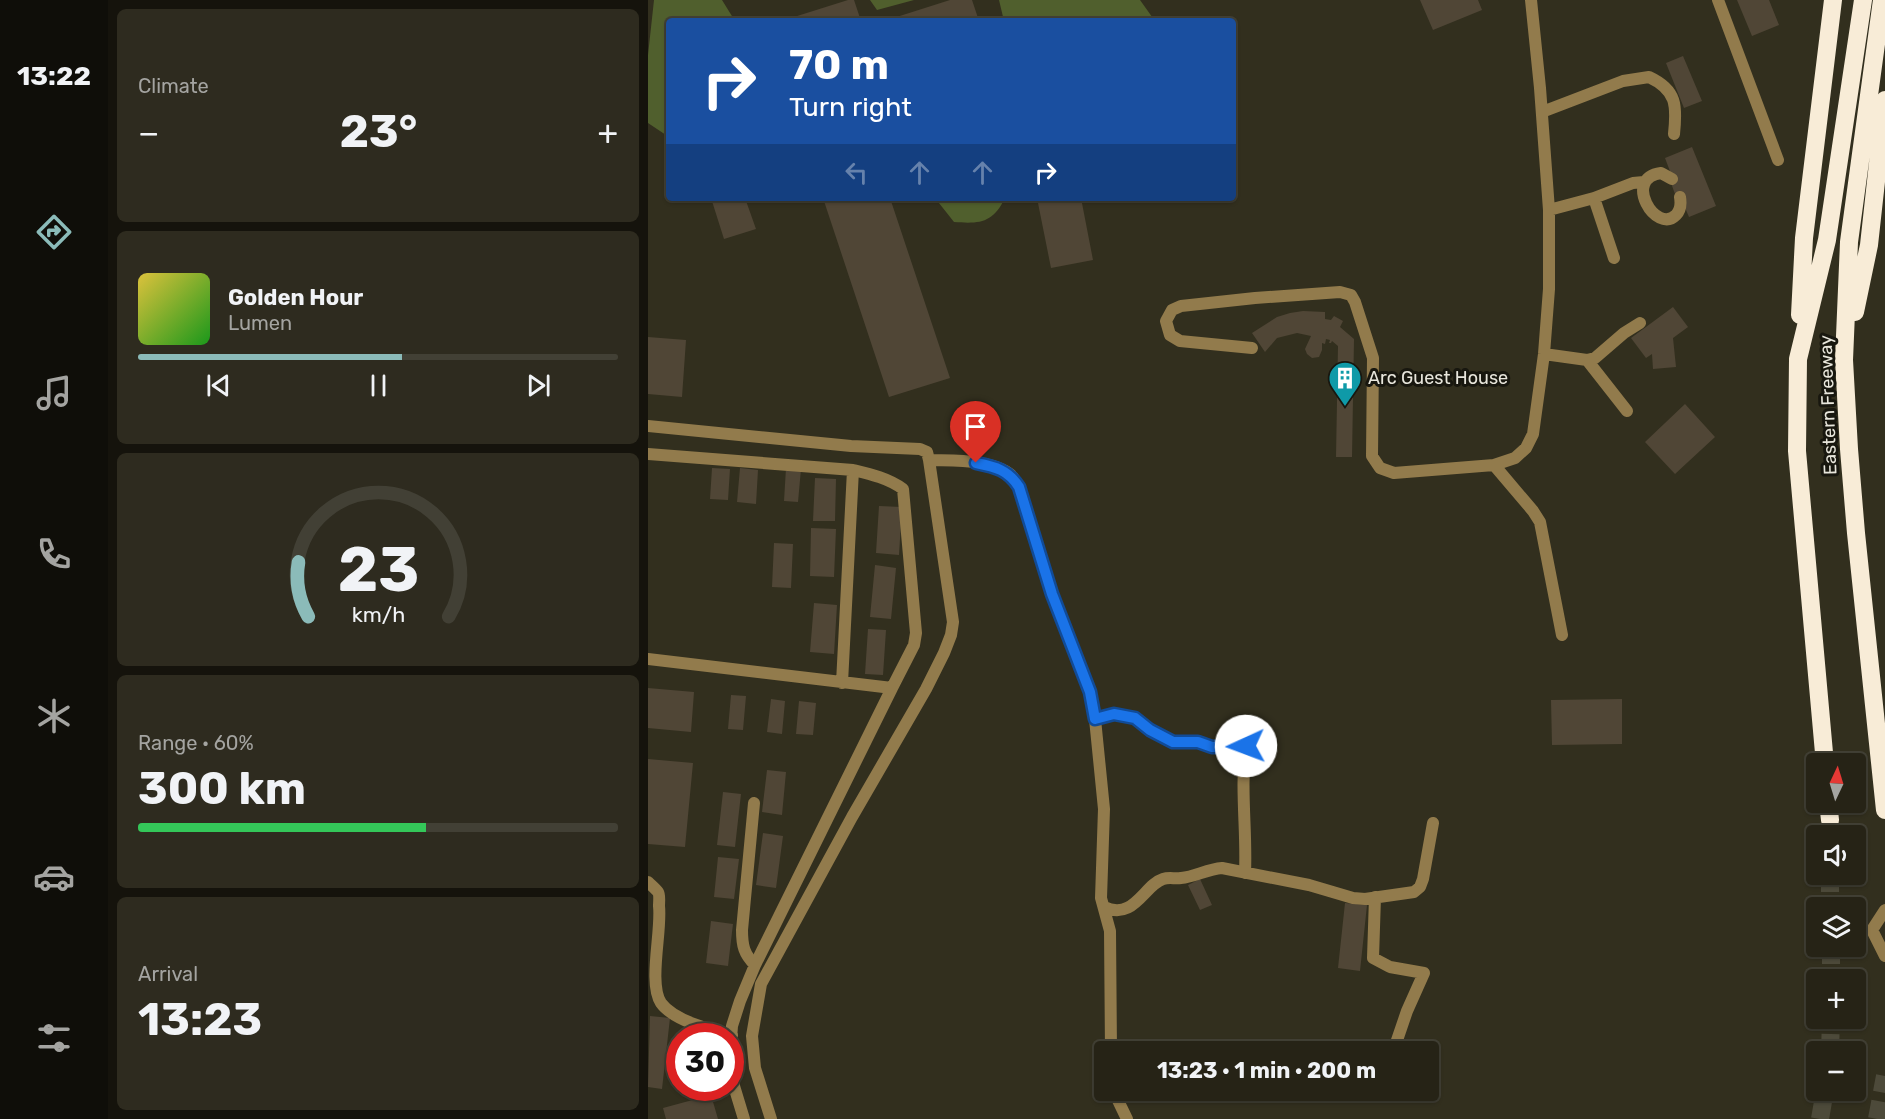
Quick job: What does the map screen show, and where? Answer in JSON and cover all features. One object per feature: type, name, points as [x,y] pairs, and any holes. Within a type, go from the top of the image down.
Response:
[{"type":"highway","points":[[1798,359],[1804,238],[1833,0]]},
{"type":"highway","name":"Eastern Freeway","points":[[1824,753],[1797,451],[1798,359],[1827,240],[1863,0]]},
{"type":"highway","name":"Eastern Freeway","points":[[1882,0],[1849,242],[1844,360],[1856,533],[1885,810]]},
{"type":"highway","points":[[1844,360],[1869,245],[1885,100]]},
{"type":"street","points":[[1252,348],[1180,341],[1170,335],[1166,321],[1172,310],[1181,306],[1255,297],[1340,292],[1351,295],[1372,358],[1372,456],[1380,468],[1394,473],[1494,465],[1515,458],[1526,448],[1533,434],[1544,354],[1549,289],[1549,210],[1531,0]]},
{"type":"street","points":[[1718,0],[1778,160]]},
{"type":"street","points":[[1542,111],[1623,81],[1649,77],[1666,87],[1674,99],[1676,114],[1674,134]]},
{"type":"street","points":[[1671,179],[1661,173],[1647,177],[1643,190],[1650,209],[1656,217],[1663,220],[1675,216],[1680,210],[1680,197]]},
{"type":"street","points":[[1549,210],[1594,198],[1634,183],[1644,182]]},
{"type":"street","points":[[1594,198],[1614,258]]},
{"type":"street","points":[[1544,354],[1587,360],[1595,358],[1624,333],[1640,323]]},
{"type":"street","points":[[1587,360],[1627,411]]},
{"type":"street","points":[[648,426],[851,446],[920,448],[927,452],[929,460],[953,622],[951,635],[926,689],[852,817],[761,984],[752,1036],[754,1068],[771,1119]]},
{"type":"street","points":[[648,454],[853,470],[890,481],[903,489],[916,633],[914,645],[755,965],[733,1023]]},
{"type":"street","points":[[929,460],[960,460],[993,466],[1011,475],[1019,487],[1052,594],[1090,692],[1104,809],[1101,898],[1110,931],[1111,1041]]},
{"type":"street","points":[[1494,465],[1540,522],[1562,634]]},
{"type":"street","points":[[842,683],[853,470]]},
{"type":"street","points":[[648,658],[892,688]]},
{"type":"street","points":[[1095,719],[1114,714],[1135,718],[1150,730],[1173,742],[1198,742],[1212,747],[1246,746],[1243,765],[1245,873]]},
{"type":"street","points":[[754,803],[742,938],[745,956],[755,965]]},
{"type":"street","points":[[1104,907],[1110,910],[1123,909],[1140,900],[1158,881],[1165,878],[1182,879],[1213,869],[1309,885],[1353,898],[1414,892],[1424,879],[1433,823]]},
{"type":"street","points":[[648,882],[658,892],[661,919],[655,970],[656,993],[661,1004],[693,1023]]},
{"type":"street","points":[[1375,897],[1373,958],[1390,967],[1424,973],[1397,1041]]},
{"type":"street","points":[[1885,910],[1872,930],[1885,956]]},
{"type":"street","points":[[739,1101],[744,1119]]},
{"type":"street","points":[[1118,1101],[1127,1119]]},
{"type":"green space","points":[[654,0],[722,0],[733,18],[666,18],[666,135],[648,123],[648,55]]},
{"type":"green space","points":[[870,0],[914,0],[877,10]]},
{"type":"green space","points":[[999,0],[1140,0],[1153,18],[1003,18]]},
{"type":"green space","points":[[937,201],[1003,201],[996,213],[985,220],[971,223],[954,222]]},
{"type":"building","points":[[854,0],[860,18],[794,18]]},
{"type":"building","points":[[950,0],[972,0],[978,18],[893,18]]},
{"type":"building","points":[[1420,0],[1478,0],[1482,10],[1433,30]]},
{"type":"building","points":[[1737,0],[1769,0],[1779,25],[1752,36]]},
{"type":"building","points":[[1683,56],[1702,101],[1684,108],[1666,63]]},
{"type":"building","points":[[1692,147],[1716,206],[1689,217],[1680,196],[1676,197],[1671,183],[1674,182],[1665,158]]},
{"type":"building","points":[[712,201],[746,201],[756,229],[724,239]]},
{"type":"building","points":[[824,201],[891,201],[950,378],[889,397]]},
{"type":"building","points":[[1038,201],[1082,201],[1093,260],[1051,268]]},
{"type":"building","points":[[1673,307],[1688,327],[1673,338],[1676,367],[1653,369],[1652,354],[1646,358],[1631,338]]},
{"type":"building","name":"Arc Guest House","points":[[1303,311],[1325,312],[1325,319],[1331,320],[1334,316],[1343,321],[1340,327],[1354,339],[1352,457],[1336,457],[1338,346],[1332,341],[1329,343],[1330,340],[1326,339],[1325,344],[1322,343],[1319,357],[1312,358],[1305,349],[1311,336],[1297,333],[1277,338],[1265,352],[1252,333],[1277,317]]},
{"type":"building","points":[[648,337],[686,340],[682,397],[648,394]]},
{"type":"building","points":[[1685,404],[1715,437],[1675,474],[1645,442]]},
{"type":"building","points":[[712,468],[730,469],[728,500],[710,499]]},
{"type":"building","points":[[740,468],[758,470],[756,504],[737,502]]},
{"type":"building","points":[[786,468],[801,469],[798,502],[784,501]]},
{"type":"building","points":[[815,478],[836,479],[835,521],[813,521]]},
{"type":"building","points":[[879,506],[902,507],[899,555],[876,553]]},
{"type":"building","points":[[811,528],[836,529],[834,577],[810,576]]},
{"type":"building","points":[[774,543],[793,544],[791,588],[772,587]]},
{"type":"building","points":[[875,565],[896,568],[891,619],[870,617]]},
{"type":"building","points":[[814,603],[837,605],[834,654],[810,652]]},
{"type":"building","points":[[868,629],[886,630],[883,675],[865,674]]},
{"type":"building","points":[[648,688],[694,692],[691,732],[648,728]]},
{"type":"building","points":[[731,695],[746,696],[743,730],[728,729]]},
{"type":"building","points":[[771,699],[785,701],[782,734],[767,732]]},
{"type":"building","points":[[1622,699],[1622,744],[1552,745],[1551,700]]},
{"type":"building","points":[[799,701],[816,703],[813,735],[796,734]]},
{"type":"building","points":[[648,759],[693,763],[685,847],[648,844]]},
{"type":"building","points":[[767,770],[786,772],[782,815],[762,812]]},
{"type":"building","points":[[723,792],[741,794],[735,847],[717,845]]},
{"type":"building","points":[[763,833],[783,836],[776,888],[756,885]]},
{"type":"building","points":[[718,857],[739,859],[734,899],[714,897]]},
{"type":"building","points":[[1200,879],[1212,905],[1200,910],[1188,885]]},
{"type":"building","points":[[1345,903],[1367,905],[1360,971],[1338,968]]},
{"type":"building","points":[[711,921],[733,924],[728,966],[706,963]]},
{"type":"building","points":[[650,1016],[670,1018],[669,1023],[666,1023],[666,1054],[662,1089],[648,1087]]},
{"type":"building","points":[[689,1101],[713,1101],[718,1119],[666,1119],[663,1108]]},
{"type":"tunnel","points":[[1830,820],[1830,825]]},
{"type":"tunnel","points":[[1830,885],[1830,897]]},
{"type":"tunnel","points":[[1831,957],[1831,969]]},
{"type":"tunnel","points":[[1830,1041],[1831,1029]]},
{"type":"tunnel","points":[[1877,1119],[1885,1076]]},
{"type":"tunnel","points":[[1820,1119],[1823,1101]]},
{"type":"place","name":"Arc Guest House","points":[[1345,407]]},
{"type":"route","points":[[976,463],[993,466],[1011,475],[1019,487],[1052,594],[1090,692],[1095,719],[1114,714],[1135,718],[1150,730],[1173,742],[1198,742],[1212,747],[1246,746]]}]
